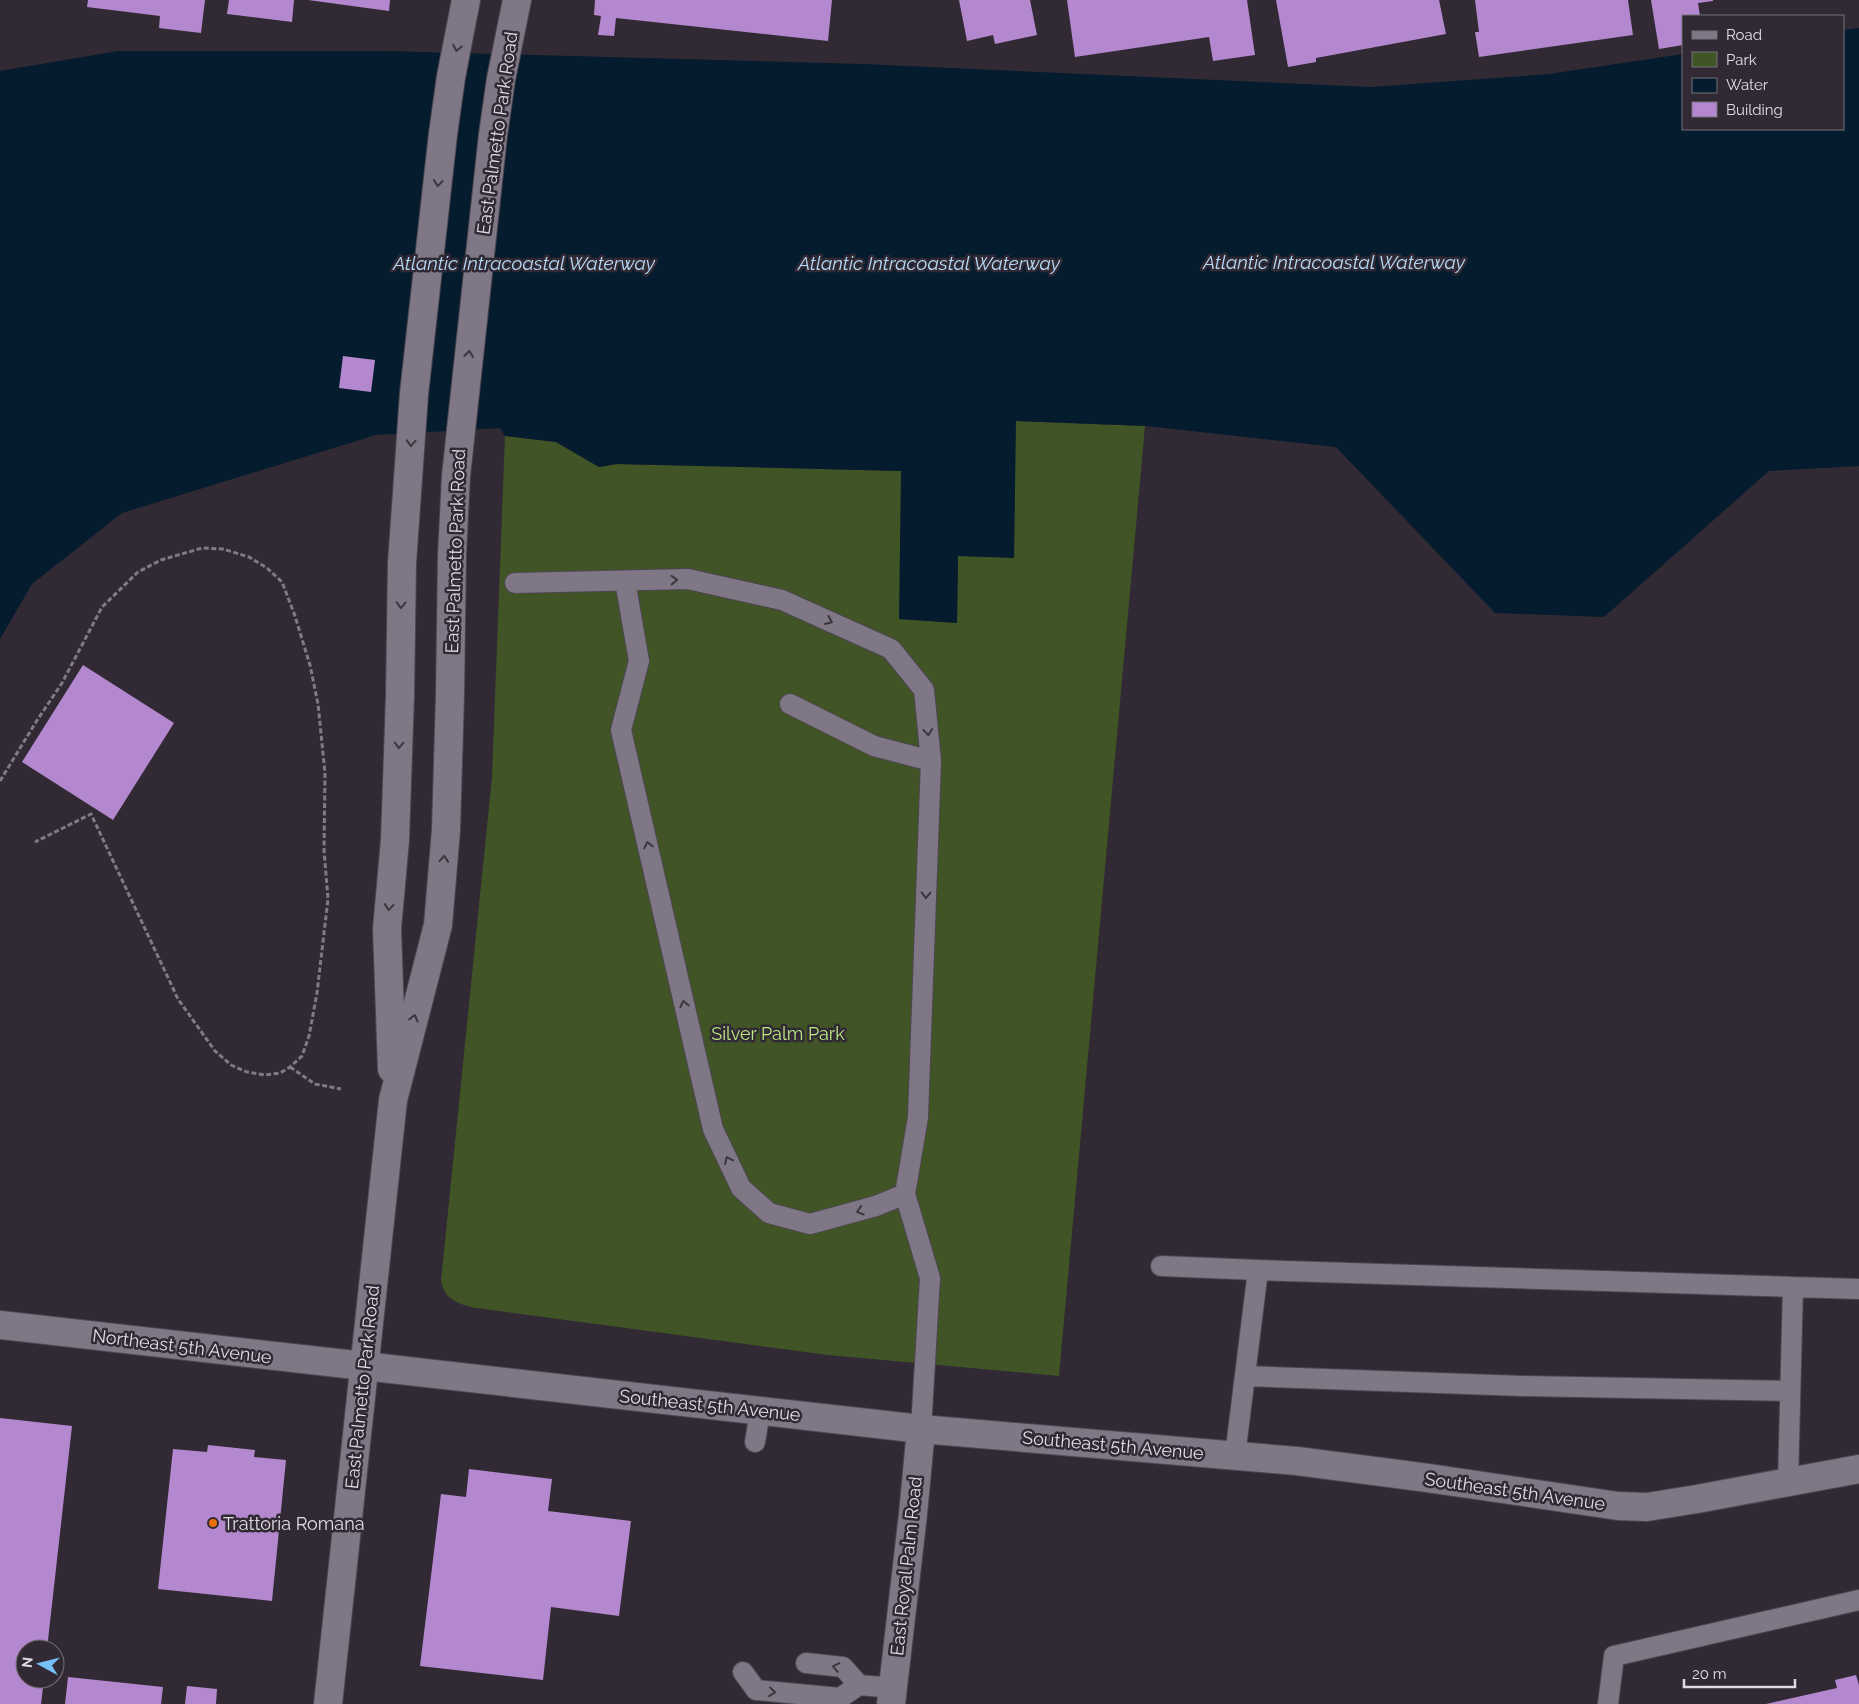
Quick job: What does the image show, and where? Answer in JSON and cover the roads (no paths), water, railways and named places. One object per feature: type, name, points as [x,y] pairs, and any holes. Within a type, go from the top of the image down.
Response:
[{"type":"main road","name":"East Palmetto Park Road","points":[[393,1100],[387,928],[395,840],[402,563],[414,394],[450,87],[466,0]]},
{"type":"main road","name":"East Palmetto Park Road","points":[[328,1704],[393,1100],[438,925],[446,830],[452,555],[459,448],[493,135],[501,79],[517,0]]},
{"type":"main road","name":"Northeast 5th Avenue","points":[[0,1325],[364,1366]]},
{"type":"main road","name":"Southeast 5th Avenue","points":[[364,1366],[920,1429],[1297,1461],[1410,1475],[1618,1506],[1647,1507],[1859,1469]]},
{"type":"main road","name":"East Royal Palm Road","points":[[892,1696],[913,1514],[920,1429]]},
{"type":"lane","points":[[515,583],[688,579],[782,600],[891,649],[924,690],[932,761],[918,1117],[905,1194],[930,1278],[920,1429]]},
{"type":"lane","points":[[625,581],[639,661],[621,730],[713,1129],[741,1188],[768,1213],[810,1224],[876,1206],[905,1194]]},
{"type":"lane","points":[[790,704],[874,746],[932,761]]},
{"type":"lane","points":[[1161,1266],[1859,1289]]},
{"type":"lane","points":[[1235,1456],[1258,1270]]},
{"type":"lane","points":[[1788,1482],[1793,1287]]},
{"type":"lane","points":[[1245,1376],[1523,1386],[1790,1391]]},
{"type":"lane","points":[[755,1442],[760,1411]]},
{"type":"lane","points":[[1608,1704],[1614,1656],[1858,1602]]},
{"type":"lane","points":[[806,1663],[842,1667],[859,1685],[892,1696]]},
{"type":"lane","points":[[743,1672],[756,1690],[840,1698],[859,1685]]},
{"type":"water","name":"Atlantic Intracoastal Waterway","points":[[1859,28],[1859,466],[1769,471],[1604,617],[1495,613],[1336,447],[1146,426],[1016,421],[1014,558],[958,556],[957,623],[899,619],[901,471],[617,464],[599,467],[556,442],[505,436],[500,428],[376,435],[122,513],[32,584],[0,639],[0,71],[118,51],[385,51],[863,64],[1371,87],[1549,74],[1682,54],[1682,130],[1844,130],[1844,30]]},
{"type":"place","name":"Trattoria Romana","points":[[213,1523]]},
{"type":"park label","name":"Silver Palm Park","points":[[778,1033]]}]
